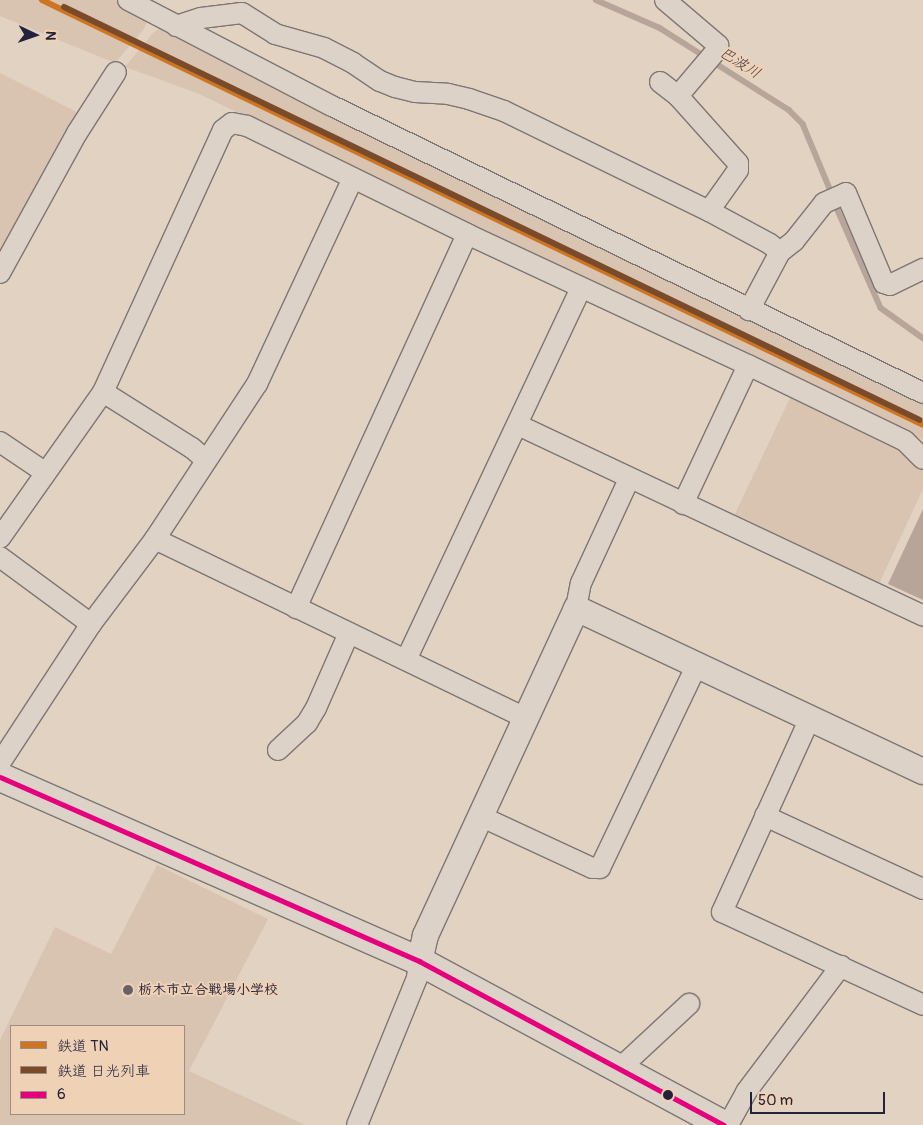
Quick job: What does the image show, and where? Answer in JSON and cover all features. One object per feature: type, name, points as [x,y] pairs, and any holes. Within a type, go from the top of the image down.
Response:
[{"type":"main road","points":[[0,777],[419,961],[724,1125]]},
{"type":"street","points":[[128,0],[340,111],[923,394]]},
{"type":"street","points":[[664,0],[718,45],[716,51],[678,96]]},
{"type":"street","points":[[176,26],[245,7],[275,34],[324,48],[353,63],[380,81],[415,92],[448,94],[469,99],[504,111],[709,211],[770,244],[780,252]]},
{"type":"street","points":[[0,273],[77,133],[116,72]]},
{"type":"street","points":[[660,82],[678,96],[738,163],[738,170],[709,211]]},
{"type":"street","points":[[0,538],[103,392],[227,125],[232,123],[247,126],[467,234],[748,365],[905,441],[923,458]]},
{"type":"street","points":[[0,762],[91,624],[155,539],[257,384],[353,178]]},
{"type":"street","points":[[749,310],[780,252],[794,241],[824,203],[846,193],[884,284],[890,285],[923,268]]},
{"type":"street","points":[[296,608],[467,234]]},
{"type":"street","points":[[406,660],[581,288]]},
{"type":"street","points":[[683,504],[748,365]]},
{"type":"street","points":[[103,392],[192,448],[206,460]]},
{"type":"street","points":[[518,425],[628,479],[923,616]]},
{"type":"street","points":[[0,442],[46,473]]},
{"type":"street","points":[[358,1125],[417,978],[424,934],[576,608],[581,583],[628,479]]},
{"type":"street","points":[[155,539],[526,718]]},
{"type":"street","points":[[0,557],[91,624]]},
{"type":"street","points":[[576,608],[923,771]]},
{"type":"street","points":[[278,750],[307,723],[348,633]]},
{"type":"street","points":[[480,816],[592,868],[600,868],[697,665]]},
{"type":"street","points":[[810,718],[722,912],[923,1005]]},
{"type":"street","points":[[765,816],[923,889]]},
{"type":"street","points":[[728,1125],[746,1092],[841,966]]},
{"type":"street","points":[[619,1069],[689,1004]]},
{"type":"shaded area","points":[[0,0],[116,0],[149,17],[144,29],[115,63],[0,16]]},
{"type":"shaded area","points":[[160,28],[164,28],[923,402],[923,440],[197,93],[125,67],[153,33]]},
{"type":"shaded area","points":[[0,73],[75,111],[77,118],[0,251]]},
{"type":"shaded area","points":[[791,396],[898,447],[923,469],[923,489],[878,586],[733,518]]},
{"type":"shaded area","points":[[923,509],[923,600],[888,584]]},
{"type":"shaded area","name":"栃木市立合戦場小学校","points":[[157,865],[268,919],[189,1071],[305,1125],[0,1125],[0,1040],[55,927],[111,954]]},
{"type":"waterway","name":"巴波川","points":[[596,0],[660,28],[789,110],[803,124],[830,189]]},
{"type":"waterway","name":"巴波川","points":[[836,206],[881,308],[923,338]]},
{"type":"rail line","name":"TN","points":[[42,0],[923,425]]},
{"type":"rail line","name":"日光列車","points":[[64,7],[920,420]]},
{"type":"transit line","name":"6","points":[[0,777],[419,961],[724,1125]]},
{"type":"place","name":"栃木市立合戦場小学校","points":[[128,990]]}]
